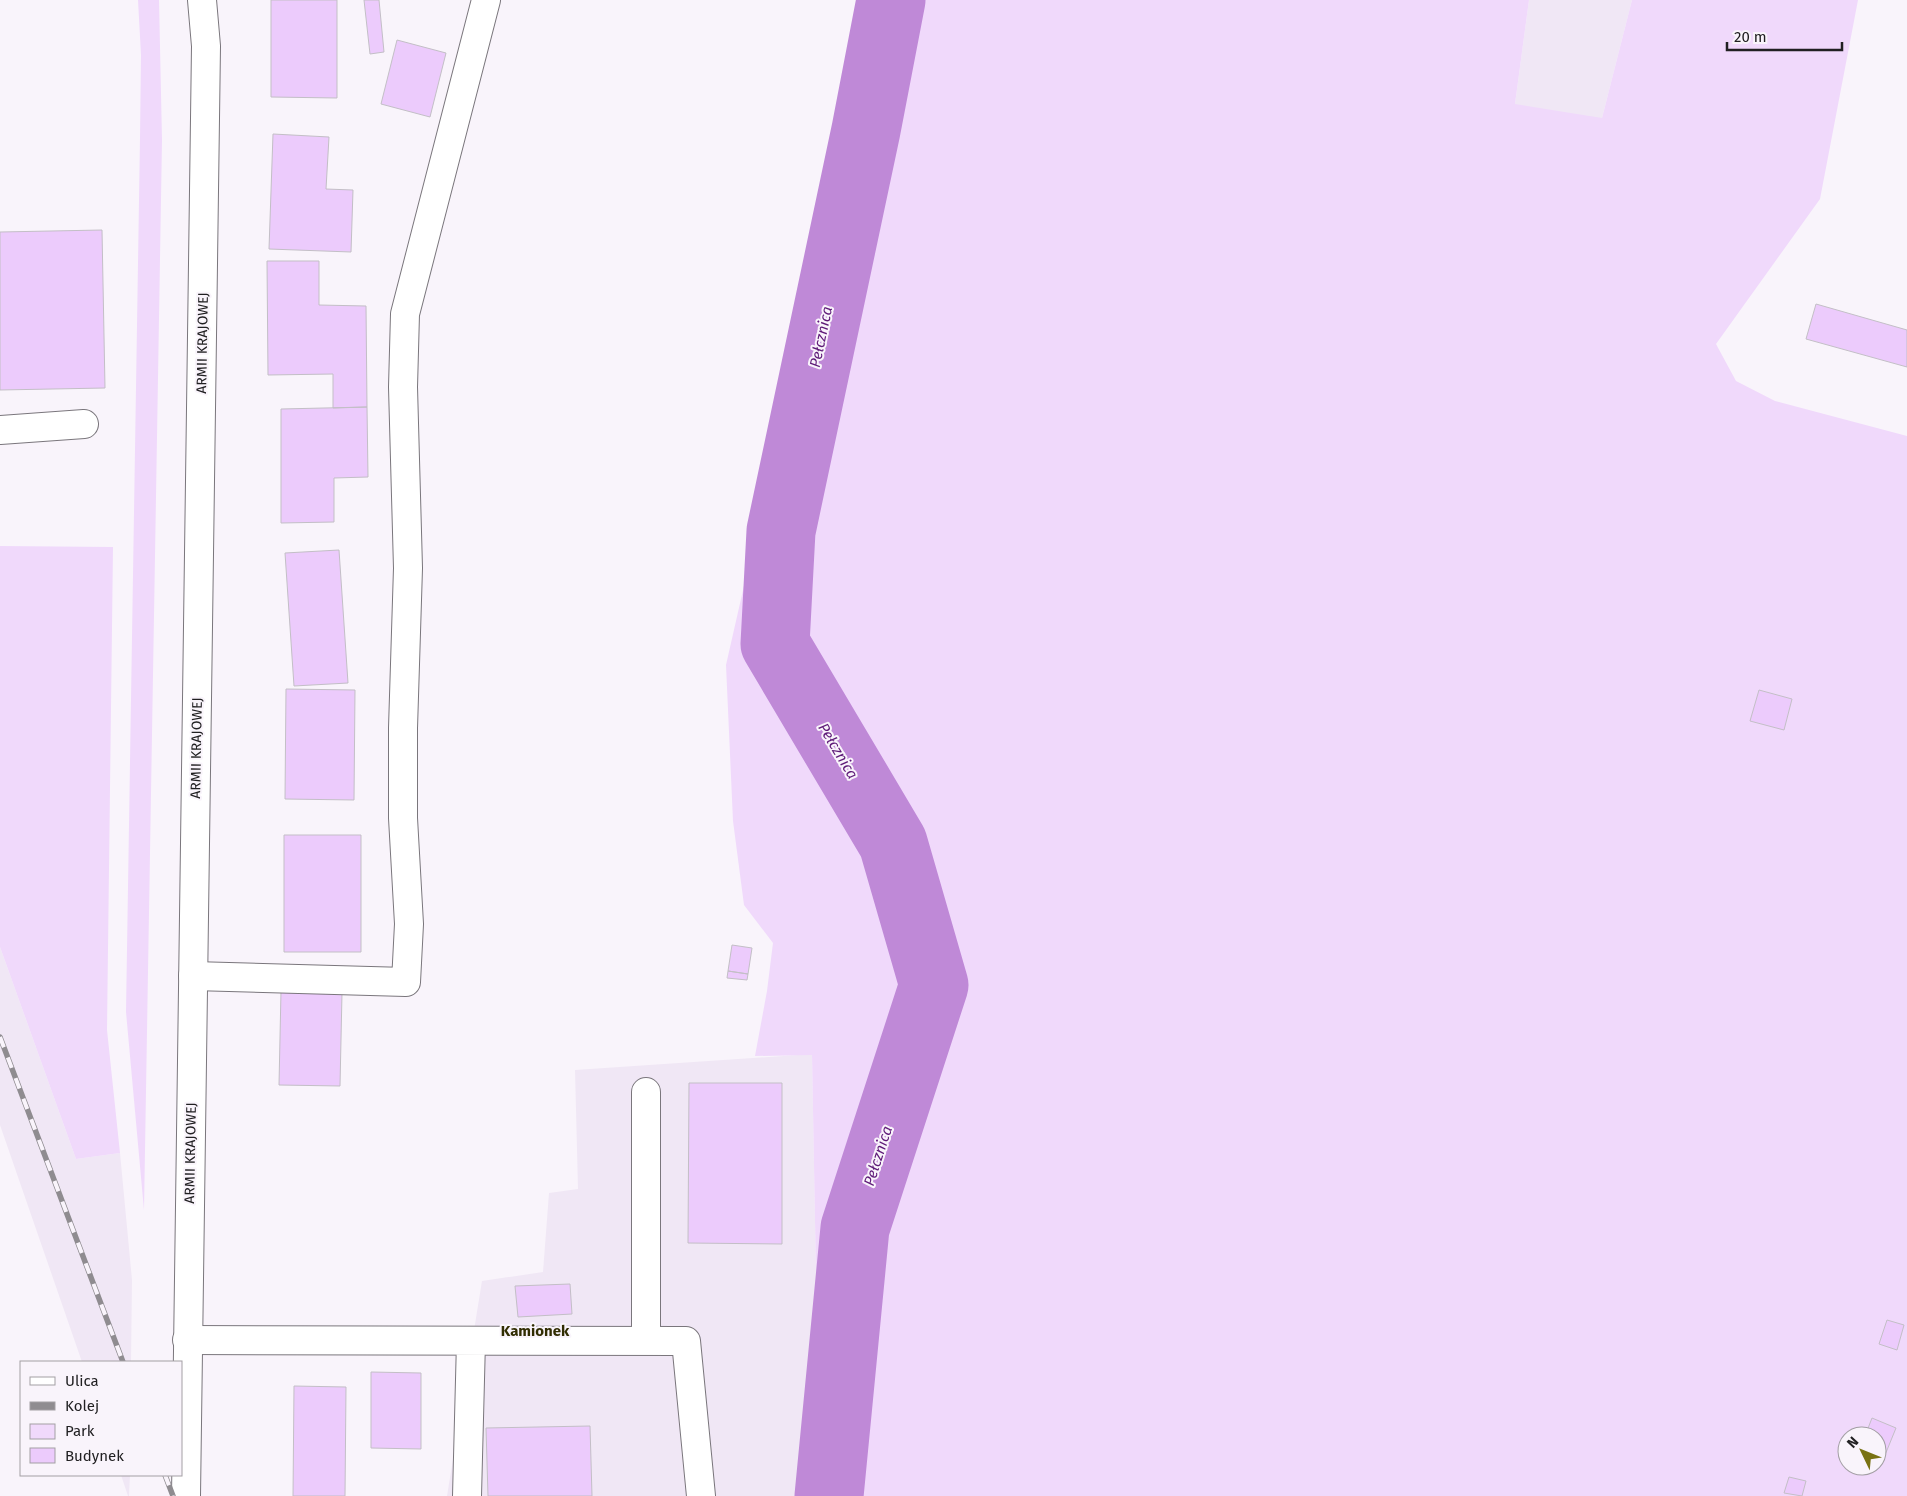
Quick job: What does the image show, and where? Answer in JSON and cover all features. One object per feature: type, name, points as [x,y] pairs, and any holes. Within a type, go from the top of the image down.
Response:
[{"type":"main road","name":"ARMII KRAJOWEJ","points":[[186,1496],[206,46],[202,0]]},
{"type":"main road","points":[[193,976],[406,982],[409,924],[403,818],[403,728],[408,568],[403,387],[405,314],[486,0]]},
{"type":"main road","points":[[0,430],[84,424]]},
{"type":"main road","points":[[646,1092],[646,1341]]},
{"type":"main road","points":[[187,1340],[686,1341],[701,1496]]},
{"type":"main road","points":[[467,1496],[471,1341]]},
{"type":"shaded area","points":[[1529,0],[1632,0],[1602,118],[1192,1496],[1515,104]]},
{"type":"shaded area","points":[[0,947],[76,1159],[120,1153],[132,1280],[131,1361],[82,1361],[0,1125]]},
{"type":"shaded area","points":[[812,1054],[820,1496],[447,1496],[482,1281],[543,1272],[549,1193],[578,1189],[575,1070]]},
{"type":"shaded area","points":[[121,1476],[130,1476],[128,1496]]},
{"type":"green space","points":[[138,0],[159,0],[162,140],[144,1210],[126,1012],[141,55]]},
{"type":"green space","points":[[873,0],[1529,0],[1515,104],[1602,118],[1632,0],[1858,0],[1820,199],[1716,344],[1736,381],[1775,401],[1907,436],[1907,1496],[820,1496],[812,1055],[755,1056],[767,991],[773,943],[744,905],[733,821],[726,665],[788,392]]},
{"type":"green space","points":[[0,546],[113,547],[107,1030],[120,1153],[76,1159],[0,947]]},
{"type":"building","points":[[271,0],[337,0],[337,98],[271,97]]},
{"type":"building","points":[[364,0],[379,0],[384,52],[370,54]]},
{"type":"building","points":[[397,40],[446,53],[430,117],[381,104]]},
{"type":"building","points":[[273,134],[329,137],[326,189],[353,190],[351,252],[269,249]]},
{"type":"building","points":[[102,230],[105,388],[0,390],[0,232]]},
{"type":"building","points":[[267,261],[319,261],[319,305],[366,306],[367,407],[333,408],[333,374],[268,375]]},
{"type":"building","points":[[1816,304],[1907,330],[1907,367],[1806,339]]},
{"type":"building","points":[[367,407],[368,477],[334,478],[334,522],[281,523],[281,409]]},
{"type":"building","points":[[339,550],[348,683],[294,686],[285,553]]},
{"type":"building","points":[[286,689],[355,690],[354,800],[285,799]]},
{"type":"building","points":[[1759,690],[1792,699],[1784,730],[1750,721]]},
{"type":"building","points":[[284,835],[361,835],[361,952],[284,952]]},
{"type":"building","points":[[732,945],[752,948],[748,974],[728,971]]},
{"type":"building","points":[[728,971],[748,974],[747,980],[727,978]]},
{"type":"building","points":[[281,991],[342,993],[340,1086],[279,1085]]},
{"type":"building","points":[[689,1083],[782,1083],[782,1244],[688,1243]]},
{"type":"building","points":[[570,1284],[572,1314],[518,1317],[515,1286]]},
{"type":"building","points":[[1887,1320],[1904,1325],[1897,1350],[1879,1344]]},
{"type":"building","points":[[371,1372],[421,1373],[421,1449],[371,1448]]},
{"type":"building","points":[[294,1386],[346,1387],[345,1496],[293,1496]]},
{"type":"building","points":[[1872,1418],[1896,1428],[1887,1450],[1887,1426],[1869,1426]]},
{"type":"building","points":[[590,1426],[592,1496],[488,1496],[486,1428]]},
{"type":"building","points":[[1789,1477],[1806,1481],[1802,1496],[1784,1493]]},
{"type":"waterway","name":"Pełcznica","points":[[829,1496],[855,1228],[934,985],[893,843],[775,644],[781,531],[866,130],[891,0]]},
{"type":"railway","points":[[0,1037],[123,1361]]},
{"type":"railway","points":[[165,1476],[173,1496]]},
{"type":"district","name":"Kamionek","points":[[535,1331]]}]
